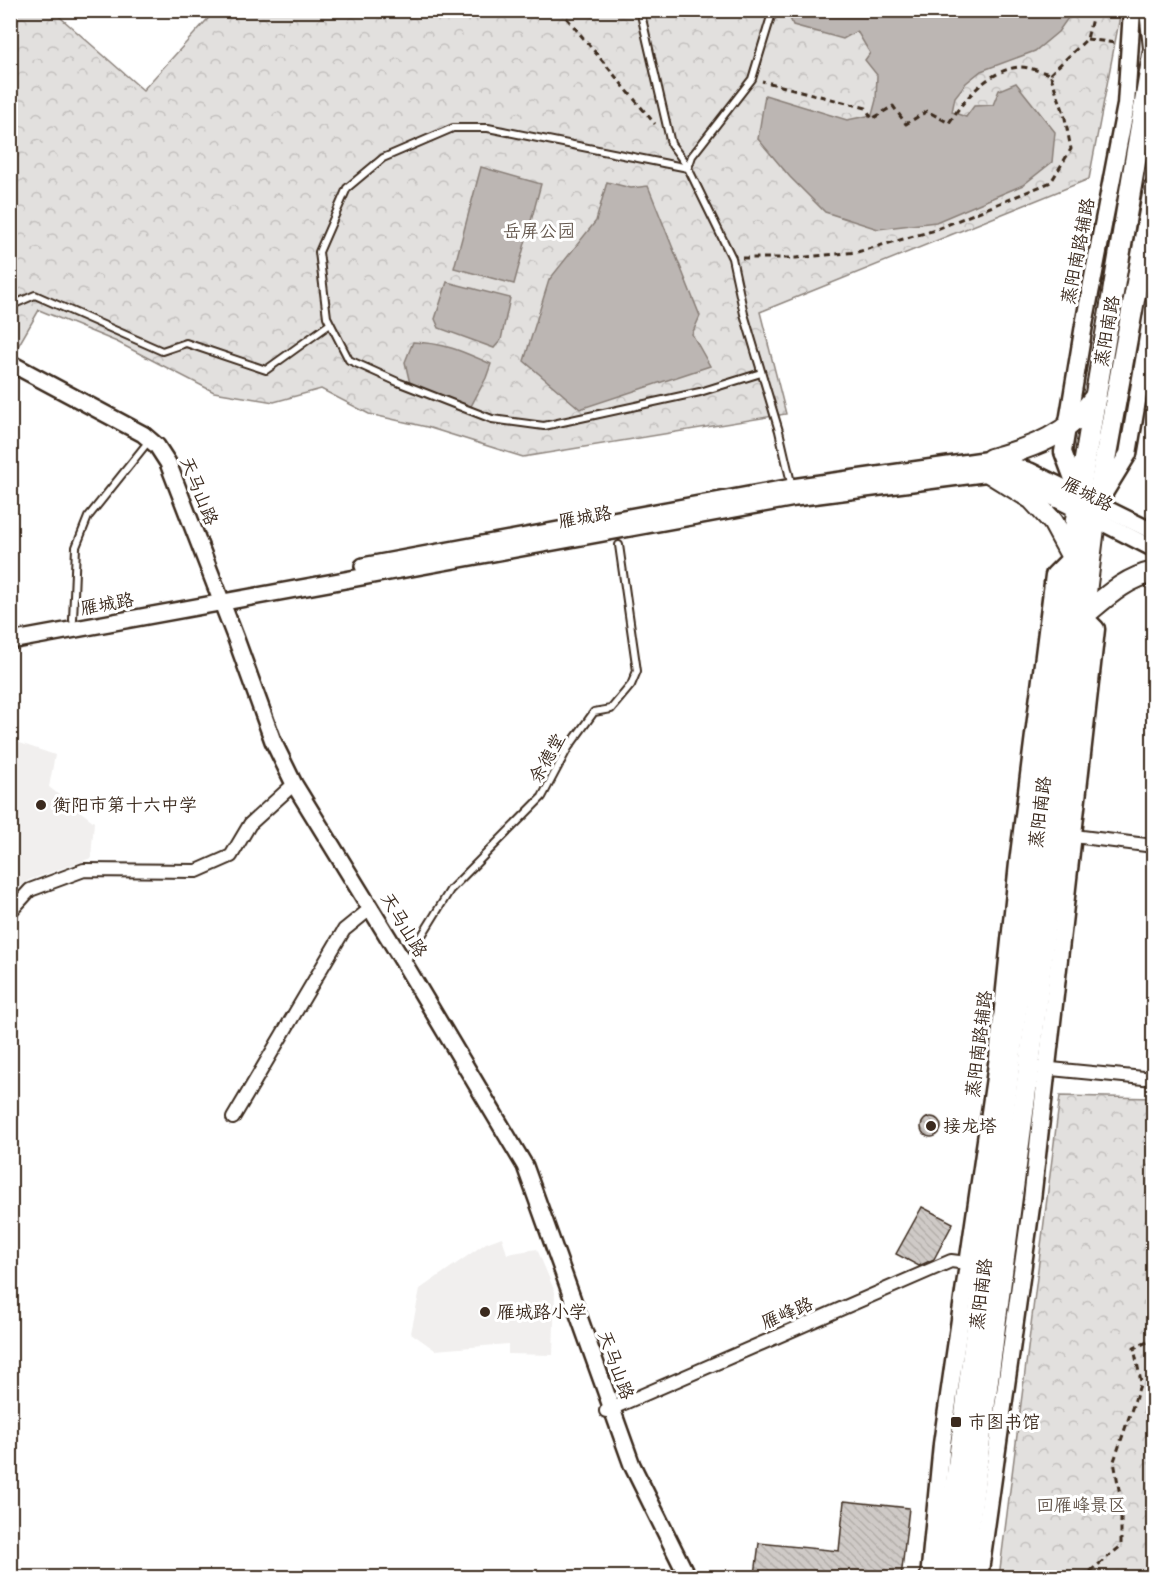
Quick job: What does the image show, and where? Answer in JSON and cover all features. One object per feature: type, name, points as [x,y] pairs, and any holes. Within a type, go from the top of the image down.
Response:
[{"type":"main road","name":"蒸阳南路辅路","points":[[1078,503],[1063,452],[1084,325],[1126,105],[1132,10]]},
{"type":"main road","name":"蒸阳南路","points":[[944,1578],[977,1264],[1078,503],[1154,48],[1150,10]]},
{"type":"main road","name":"蒸阳南路","points":[[962,1578],[1038,1068],[1065,835],[1083,616],[1096,512],[1154,189]]},
{"type":"main road","points":[[1096,512],[1128,454],[1154,302]]},
{"type":"main road","points":[[1072,556],[1053,522],[1032,499],[991,466],[1067,428],[1086,410],[1096,395]]},
{"type":"main road","points":[[1083,616],[1119,586],[1144,574],[1154,572]]},
{"type":"main road","points":[[979,1578],[1032,1200],[1038,1068]]},
{"type":"main road","points":[[929,1578],[942,1444],[977,1264]]},
{"type":"street","name":"天马山路","points":[[10,363],[143,434],[157,446],[168,463],[215,599]]},
{"type":"street","name":"天马山路","points":[[10,374],[144,447],[150,452],[161,470],[291,786],[519,1169],[608,1410],[632,1465],[688,1578]]},
{"type":"street","name":"雁城路","points":[[10,641],[792,487],[991,466],[1030,471],[1154,549]]},
{"type":"street","name":"雁城路","points":[[10,631],[215,599],[991,466]]},
{"type":"street","name":"雁城路","points":[[1096,512],[1154,532]]},
{"type":"street","name":"天马山路","points":[[291,786],[404,963],[525,1166],[627,1470],[681,1578]]},
{"type":"street","points":[[10,912],[30,890],[84,870],[197,871],[231,856],[250,824],[291,786]]},
{"type":"street","points":[[1065,835],[1154,846]]},
{"type":"street","points":[[232,1118],[344,930],[365,913]]},
{"type":"street","points":[[1038,1068],[1154,1079]]},
{"type":"street","name":"雁峰路","points":[[608,1410],[951,1261],[977,1264]]},
{"type":"lane","points":[[640,10],[671,144],[688,168],[732,258],[744,314],[779,430],[792,487]]},
{"type":"lane","points":[[688,168],[692,156],[752,79],[774,10]]},
{"type":"lane","points":[[688,168],[489,128],[453,128],[383,158],[346,188],[319,252],[327,317],[349,360],[400,383],[492,419],[544,426],[700,392],[761,373]]},
{"type":"lane","points":[[10,306],[34,295],[162,351],[186,343],[266,370],[330,324]]},
{"type":"lane","points":[[73,620],[76,547],[88,517],[144,447]]},
{"type":"lane","name":"余德堂","points":[[404,963],[450,890],[542,797],[568,748],[594,712],[611,709],[631,685],[637,671],[619,546]]},
{"type":"lane","points":[[730,1578],[732,1576],[746,1578]]},
{"type":"path","points":[[560,10],[671,144]]},
{"type":"path","points":[[1050,74],[1087,39],[1094,10]]},
{"type":"path","points":[[752,79],[866,108],[872,119],[894,106],[906,124],[927,111],[949,123],[960,106],[991,77],[1019,67],[1050,74]]},
{"type":"path","points":[[732,258],[796,258],[857,252],[932,231],[1051,182],[1071,149],[1064,113],[1050,74]]},
{"type":"path","points":[[1082,1578],[1121,1546],[1121,1501],[1114,1461],[1141,1382],[1134,1348],[1154,1339]]},
{"type":"shaded area","points":[[787,11],[1069,11],[1068,18],[1058,32],[1035,51],[981,71],[966,83],[955,97],[952,112],[966,117],[974,106],[993,105],[999,90],[1016,83],[1055,132],[1052,162],[1023,185],[936,222],[878,229],[825,212],[790,177],[758,139],[765,95],[847,120],[872,115],[876,100],[877,75],[865,60],[870,53],[857,31],[843,39],[793,25]]},
{"type":"shaded area","points":[[481,167],[541,184],[514,284],[454,268]]},
{"type":"shaded area","points":[[607,182],[631,188],[648,186],[700,316],[692,334],[710,366],[580,409],[524,361],[549,280],[596,221]]},
{"type":"shaded area","points":[[447,282],[510,298],[501,340],[494,348],[439,328],[435,319]]},
{"type":"shaded area","points":[[413,342],[453,348],[491,364],[470,408],[410,384],[405,362]]},
{"type":"shaded area","name":"衡阳市第十六中学","points":[[11,740],[55,755],[49,787],[94,822],[91,858],[29,880],[11,892]]},
{"type":"shaded area","name":"雁城路小学","points":[[502,1237],[507,1254],[537,1249],[555,1292],[553,1355],[508,1354],[508,1344],[435,1350],[411,1333],[420,1289],[486,1243]]},
{"type":"green space","name":"岳屏公园","points":[[10,11],[53,11],[143,90],[215,11],[1121,11],[1089,179],[760,312],[786,414],[523,457],[427,427],[369,414],[321,389],[274,402],[214,392],[117,342],[39,310],[13,355],[11,353]]},
{"type":"green space","name":"回雁峰景区","points":[[1060,1096],[1153,1098],[1153,1577],[999,1577]]},
{"type":"building","name":"接龙塔","points":[[931,1117],[938,1120],[941,1127],[938,1134],[931,1137],[924,1134],[921,1127],[924,1120]]},
{"type":"building","points":[[922,1207],[953,1223],[934,1259],[919,1266],[896,1254]]},
{"type":"building","points":[[844,1501],[909,1508],[901,1578],[781,1578],[755,1575],[759,1543],[839,1551]]},
{"type":"place","name":"衡阳市第十六中学","points":[[41,805]]},
{"type":"place","name":"接龙塔","points":[[931,1126]]},
{"type":"place","name":"雁城路小学","points":[[485,1312]]},
{"type":"place","name":"市图书馆","points":[[956,1422]]}]
